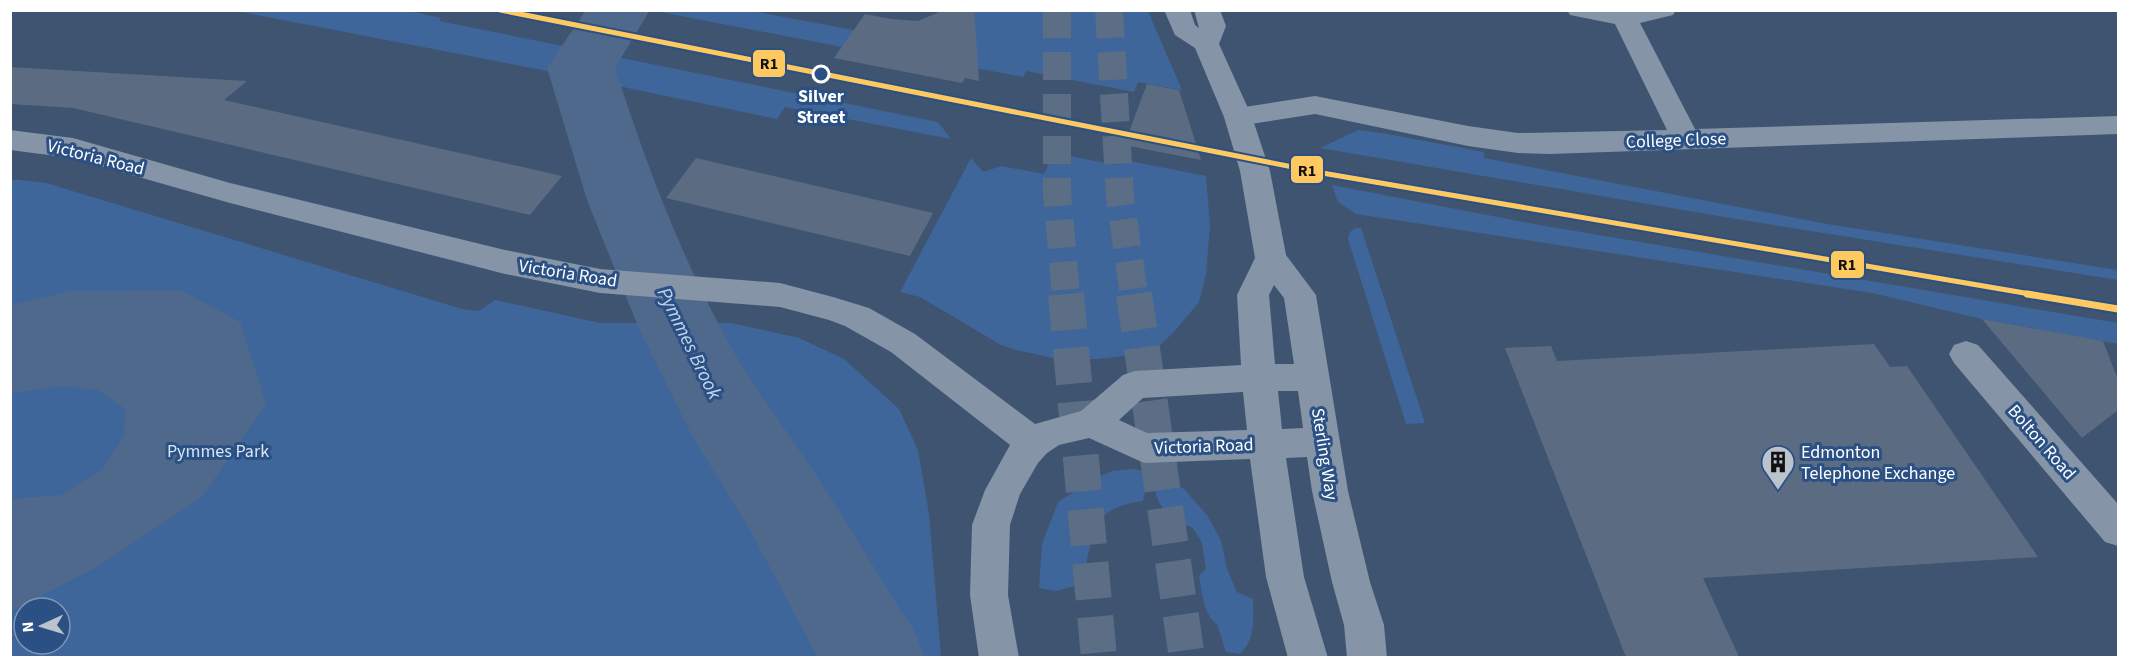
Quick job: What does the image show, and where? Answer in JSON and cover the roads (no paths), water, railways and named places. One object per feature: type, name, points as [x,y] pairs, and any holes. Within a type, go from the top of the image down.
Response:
[{"type":"street","name":"Sterling Way","points":[[1177,10],[1184,29],[1206,44],[1238,117],[1255,171],[1271,258],[1300,295],[1330,492],[1351,582],[1364,625],[1367,657]]},
{"type":"street","name":"Sterling Way","points":[[1206,10],[1213,26],[1206,44]]},
{"type":"street","points":[[1579,10],[1625,18],[1664,10]]},
{"type":"street","points":[[1625,18],[1686,140]]},
{"type":"street","name":"College Close","points":[[1238,117],[1315,105],[1468,136],[1518,143],[1550,144],[2118,125]]},
{"type":"street","name":"Victoria Road","points":[[10,140],[73,148],[230,193],[505,262],[600,281],[723,288],[780,295],[856,316],[903,343],[1034,443]]},
{"type":"street","points":[[1271,258],[1253,296],[1259,377],[1285,577],[1308,657]]},
{"type":"street","name":"Bolton Road","points":[[1966,354],[2118,530]]},
{"type":"street","points":[[999,657],[989,595],[991,525],[1003,490],[1025,452],[1034,443],[1050,433],[1091,423],[1135,385],[1259,377],[1313,378]]},
{"type":"street","name":"Victoria Road","points":[[1091,423],[1144,448],[1322,442]]},
{"type":"waterway","name":"Pymmes Brook","points":[[618,10],[581,68],[609,156],[642,244],[680,329],[723,411],[780,498],[866,647],[875,658]]},
{"type":"tunnel","points":[[1057,10],[1057,193],[1066,295]]},
{"type":"tunnel","points":[[1109,10],[1120,197],[1134,295]]},
{"type":"tunnel","points":[[1066,294],[1099,658]]},
{"type":"tunnel","points":[[1134,294],[1187,658]]},
{"type":"place","name":"Silver Street","points":[[821,74]]},
{"type":"place","name":"Edmonton Telephone Exchange","points":[[1778,491]]},
{"type":"park label","name":"Pymmes Park","points":[[218,451]]}]
